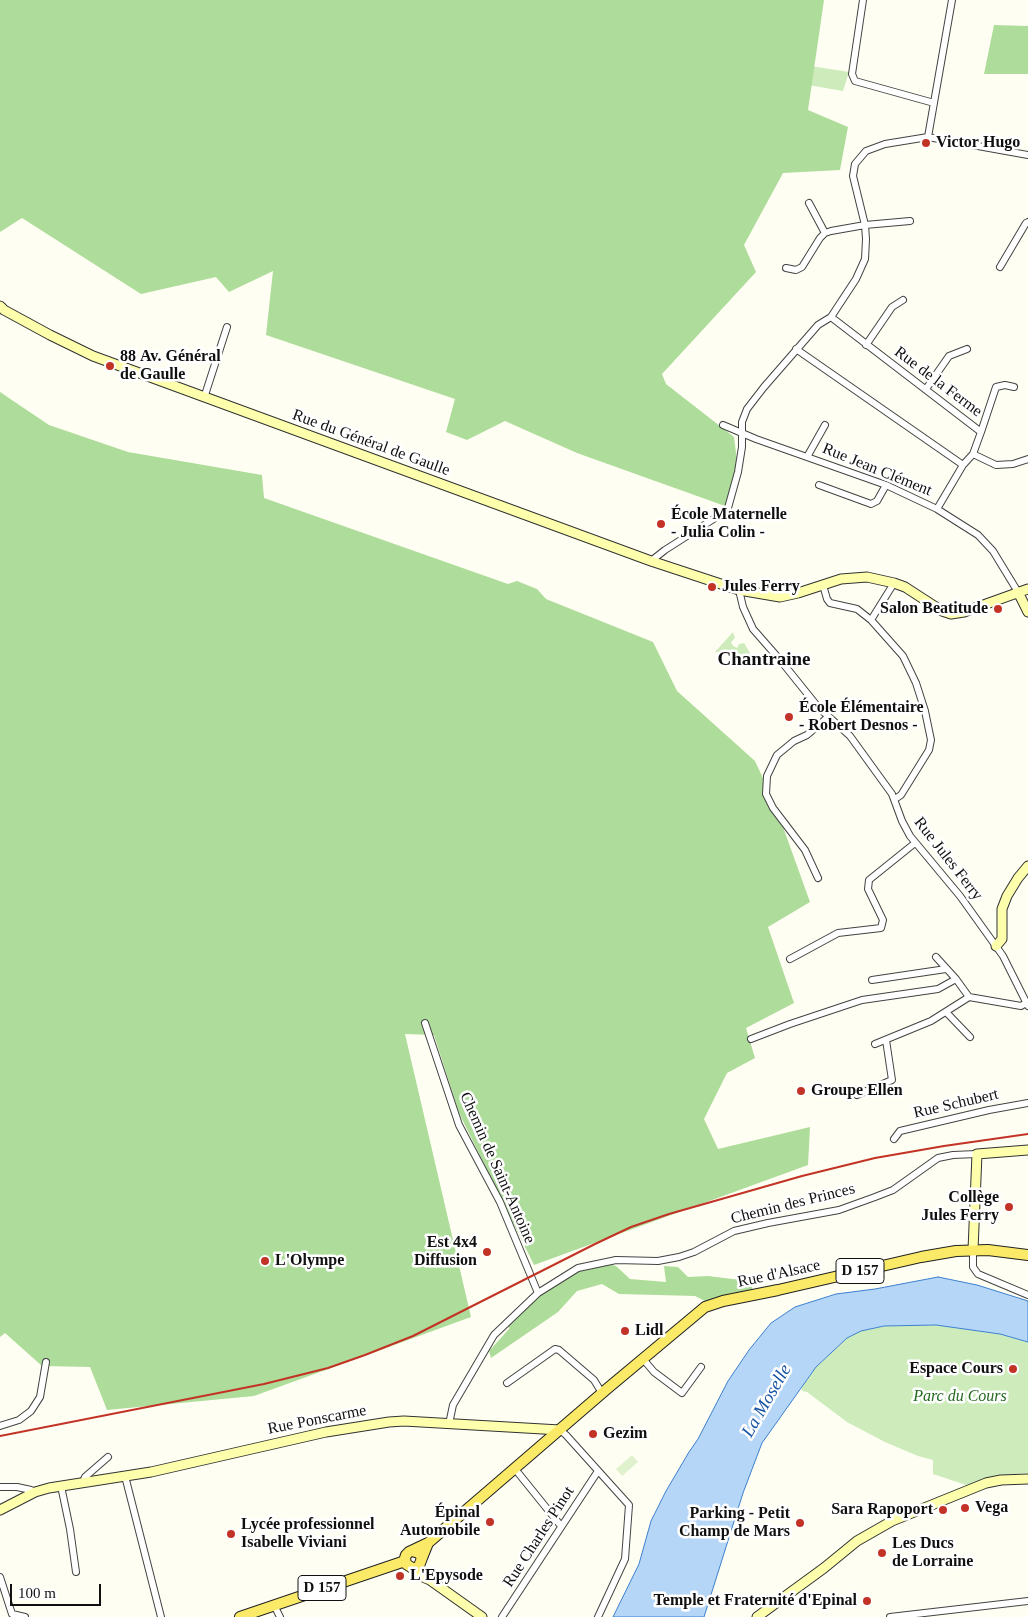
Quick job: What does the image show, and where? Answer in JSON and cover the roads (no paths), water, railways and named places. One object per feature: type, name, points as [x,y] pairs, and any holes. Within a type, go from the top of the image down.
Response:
[{"type":"main road","name":"Rue d'Alsace","points":[[412,1551],[428,1543],[602,1393],[702,1310],[713,1304],[921,1257],[956,1251],[991,1250],[1028,1256]]},
{"type":"main road","name":"Rue d'Alsace","points":[[419,1563],[428,1543]]},
{"type":"main road","points":[[412,1551],[418,1553],[419,1563],[408,1566],[405,1561],[406,1554],[412,1551]]},
{"type":"main road","name":"D 157","points":[[240,1617],[405,1561]]},
{"type":"street","points":[[863,0],[852,74],[855,81],[934,103]]},
{"type":"street","points":[[928,138],[952,0]]},
{"type":"street","points":[[651,561],[728,508],[738,472],[742,447],[742,422],[747,410],[796,349],[818,325],[831,317],[856,279],[865,259],[866,239],[865,225],[853,176],[855,164],[866,152],[885,144],[928,138],[1028,155]]},
{"type":"street","points":[[809,203],[825,233]]},
{"type":"street","points":[[786,268],[796,270],[802,267],[825,233],[865,225],[910,221]]},
{"type":"street","points":[[1000,267],[1026,222],[1028,222]]},
{"type":"street","points":[[866,345],[892,307],[904,300]]},
{"type":"street","name":"Rue du Général de Gaulle","points":[[0,306],[50,335],[93,356],[651,561],[739,590],[780,597],[823,586],[841,579],[867,577],[894,583],[915,593],[942,612],[951,614],[964,612],[1028,589]]},
{"type":"street","name":"Rue de la Ferme","points":[[831,317],[981,432],[973,454],[963,465],[937,509]]},
{"type":"street","points":[[204,398],[227,327]]},
{"type":"street","points":[[796,349],[963,465]]},
{"type":"street","points":[[926,388],[949,356],[967,349]]},
{"type":"street","points":[[981,432],[996,387],[1004,385],[1014,387]]},
{"type":"street","name":"Rue Jean Clément","points":[[723,425],[886,485],[937,509],[978,535],[993,551],[1018,592]]},
{"type":"street","name":"Rue Jean Clément","points":[[807,457],[825,425]]},
{"type":"street","points":[[973,454],[996,465],[1013,464],[1028,459]]},
{"type":"street","points":[[819,485],[871,504],[877,501],[886,485]]},
{"type":"street","points":[[871,620],[894,583]]},
{"type":"street","points":[[823,586],[830,603],[856,609],[871,620],[903,656],[916,683],[925,711],[931,740],[929,750],[901,795],[894,799]]},
{"type":"street","name":"Rue Jules Ferry","points":[[739,590],[743,607],[753,629],[782,661],[818,707],[850,736],[894,799],[902,821],[916,843],[960,896],[1003,956],[1027,1005]]},
{"type":"street","points":[[1018,592],[1028,612]]},
{"type":"street","points":[[818,878],[805,850],[773,808],[766,794],[766,785],[767,776],[777,755],[794,741],[807,735],[828,717]]},
{"type":"street","points":[[790,959],[838,933],[881,928],[884,920],[868,889],[870,880],[916,843]]},
{"type":"street","points":[[996,946],[1002,939],[1002,909],[1007,896],[1028,866]]},
{"type":"street","points":[[936,957],[969,997]]},
{"type":"street","points":[[872,980],[946,969]]},
{"type":"street","points":[[751,1039],[862,1000],[938,989],[956,979]]},
{"type":"street","points":[[875,1044],[931,1021],[969,997],[1021,1006],[1027,1005]]},
{"type":"street","points":[[946,1012],[970,1037]]},
{"type":"street","name":"Chemin de Saint-Antoine","points":[[425,1023],[460,1125],[500,1202],[538,1293]]},
{"type":"street","points":[[857,1095],[892,1080],[886,1040]]},
{"type":"street","name":"Rue Schubert","points":[[894,1139],[900,1131],[1028,1103]]},
{"type":"street","points":[[1028,1150],[976,1154],[972,1250],[973,1266],[978,1274],[1028,1295]]},
{"type":"street","name":"Chemin des Princes","points":[[449,1424],[453,1406],[494,1335],[538,1293],[578,1268],[616,1260],[658,1261],[679,1258],[734,1231],[839,1210],[893,1190],[938,1158],[976,1154]]},
{"type":"street","points":[[508,1382],[555,1349],[559,1350],[594,1380],[602,1393]]},
{"type":"street","points":[[643,1359],[654,1372],[682,1393],[701,1367]]},
{"type":"street","points":[[0,1426],[19,1420],[31,1411],[40,1396],[46,1362]]},
{"type":"street","name":"Rue Ponscarme","points":[[0,1510],[35,1492],[49,1488],[151,1472],[326,1432],[404,1421],[560,1430]]},
{"type":"street","points":[[560,1430],[628,1502],[630,1511],[625,1559],[598,1617]]},
{"type":"street","points":[[83,1482],[85,1477],[108,1458]]},
{"type":"street","points":[[515,1469],[561,1526]]},
{"type":"street","name":"Rue Charles Pinot","points":[[502,1617],[598,1470]]},
{"type":"street","points":[[125,1476],[161,1617]]},
{"type":"street","points":[[757,1617],[824,1568],[857,1541],[892,1521],[986,1483],[1001,1480],[1028,1479]]},
{"type":"street","points":[[61,1486],[76,1572]]},
{"type":"street","points":[[0,1487],[17,1487],[35,1492]]},
{"type":"street","points":[[419,1563],[423,1577],[430,1580],[471,1614],[482,1617]]},
{"type":"street","points":[[0,1576],[12,1614],[25,1617]]},
{"type":"street","points":[[890,1617],[1028,1601]]},
{"type":"street","points":[[274,1605],[280,1617]]},
{"type":"water","name":"La Moselle","points":[[938,1277],[977,1285],[1028,1301],[1028,1342],[1000,1334],[936,1325],[884,1326],[861,1331],[847,1338],[816,1367],[762,1443],[743,1493],[704,1617],[613,1617],[639,1564],[651,1521],[666,1491],[698,1439],[728,1381],[749,1350],[771,1323],[795,1307],[836,1294]]},
{"type":"railway","points":[[0,1436],[264,1384],[328,1368],[413,1336],[595,1244],[631,1227],[669,1214],[802,1176],[875,1158],[1028,1134]]},
{"type":"place","name":"Victor Hugo","points":[[926,143]]},
{"type":"place","name":"88 Av. Général de Gaulle","points":[[110,366]]},
{"type":"place","name":"École Maternelle - Julia Colin -","points":[[661,524]]},
{"type":"place","name":"Jules Ferry","points":[[712,587]]},
{"type":"place","name":"Salon Beatitude","points":[[998,609]]},
{"type":"place","name":"École Élémentaire - Robert Desnos -","points":[[789,717]]},
{"type":"place","name":"Groupe Ellen","points":[[801,1091]]},
{"type":"place","name":"Collège Jules Ferry","points":[[1009,1207]]},
{"type":"place","name":"Est 4x4 Diffusion","points":[[487,1252]]},
{"type":"place","name":"L'Olympe","points":[[265,1261]]},
{"type":"place","name":"Lidl","points":[[625,1331]]},
{"type":"place","name":"Espace Cours","points":[[1013,1369]]},
{"type":"place","name":"Gezim","points":[[593,1434]]},
{"type":"place","name":"Vega","points":[[965,1508]]},
{"type":"place","name":"Sara Rapoport","points":[[943,1510]]},
{"type":"place","name":"Épinal Automobile","points":[[490,1522]]},
{"type":"place","name":"Parking - Petit Champ de Mars","points":[[800,1523]]},
{"type":"place","name":"Lycée professionnel Isabelle Viviani","points":[[231,1534]]},
{"type":"place","name":"Les Ducs de Lorraine","points":[[882,1553]]},
{"type":"place","name":"L'Epysode","points":[[400,1576]]},
{"type":"place","name":"Temple et Fraternité d'Epinal","points":[[867,1601]]},
{"type":"district","name":"Chantraine","points":[[764,660]]},
{"type":"park label","name":"Parc du Cours","points":[[960,1397]]}]
